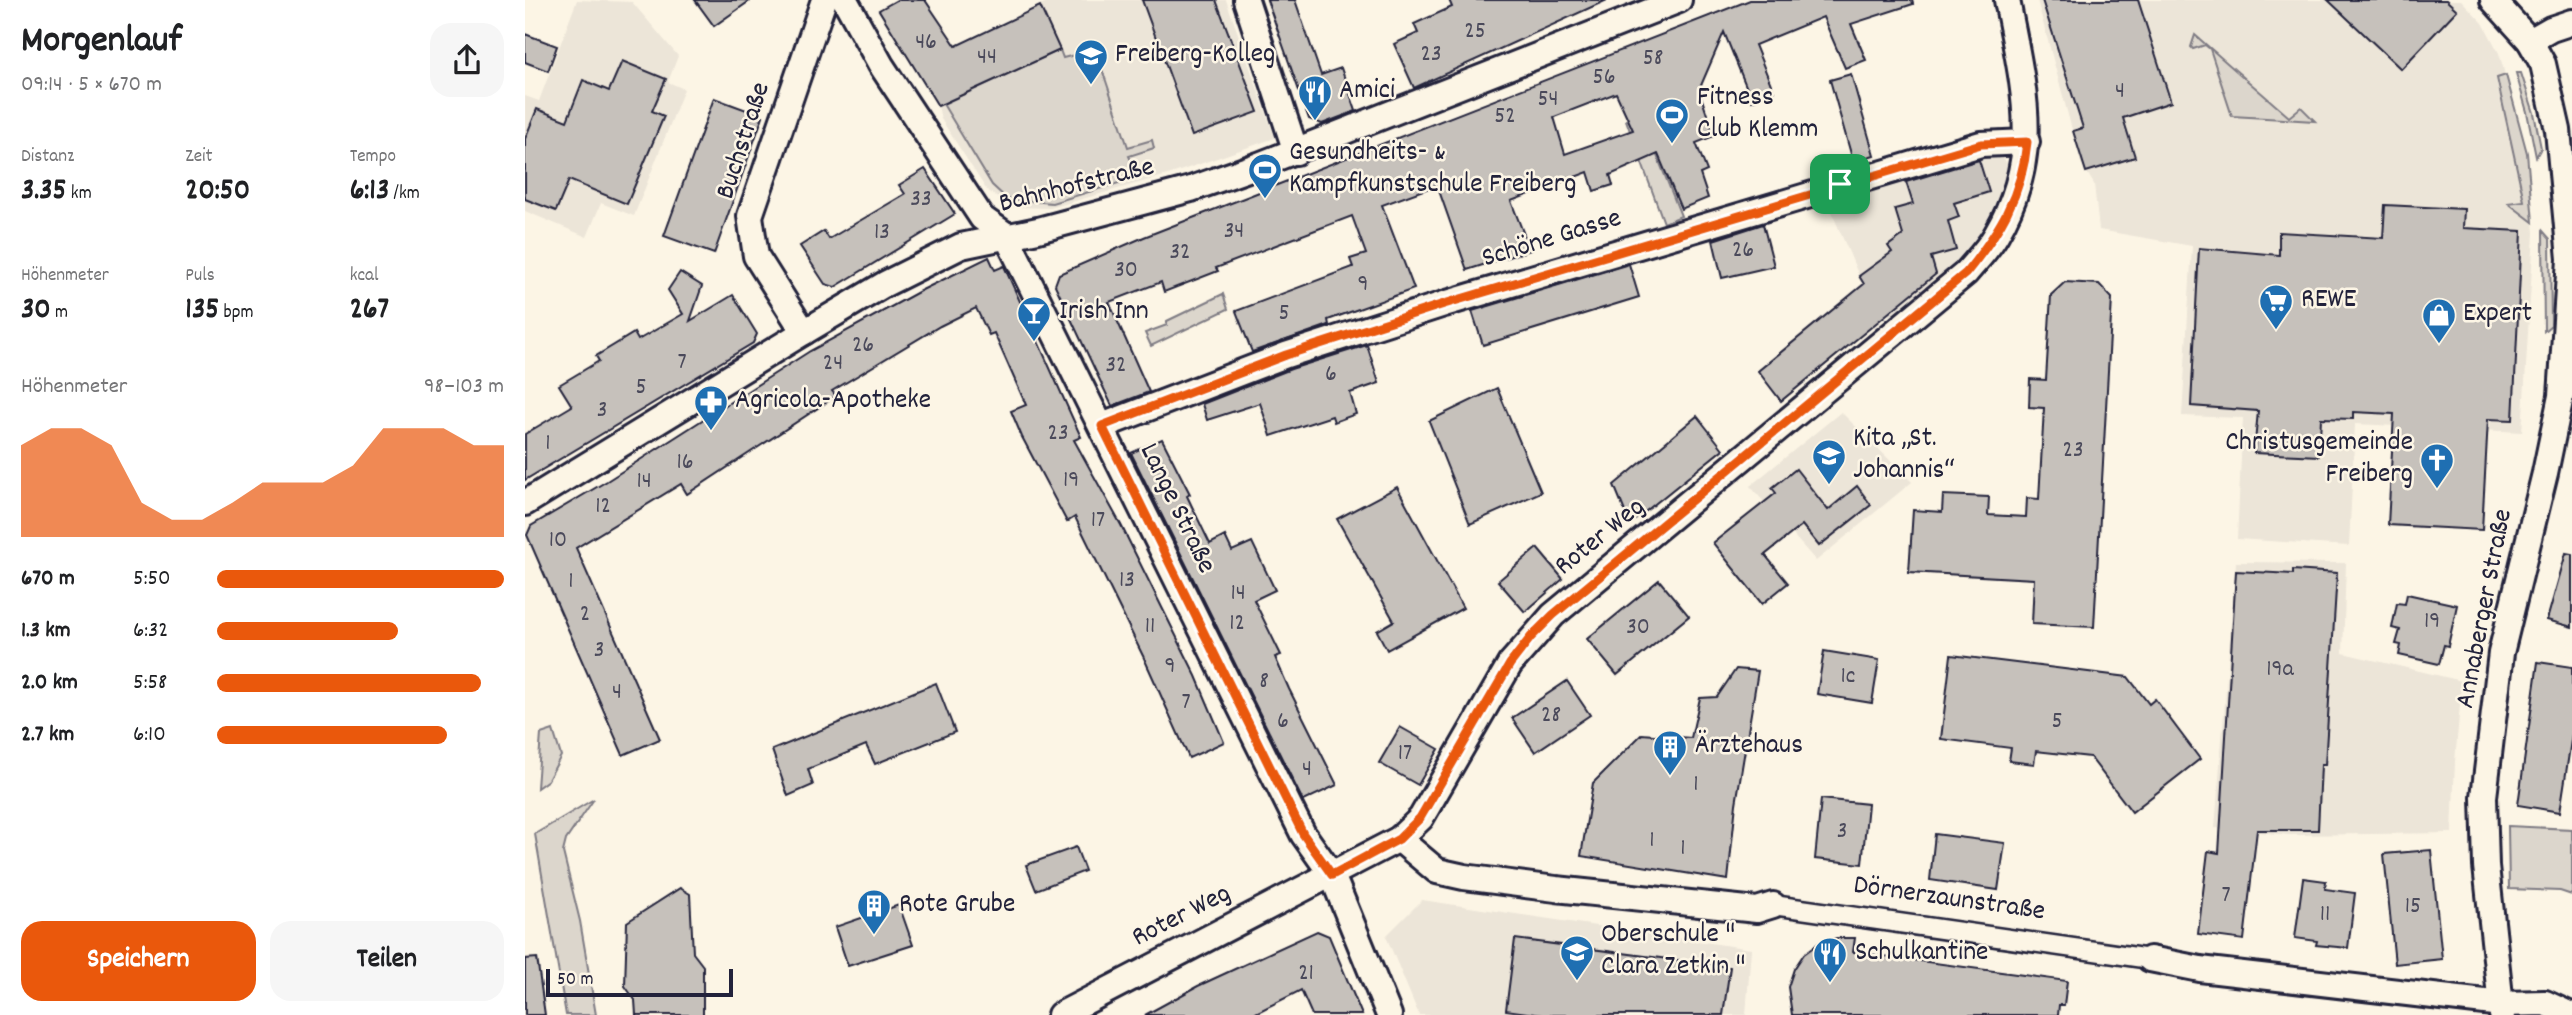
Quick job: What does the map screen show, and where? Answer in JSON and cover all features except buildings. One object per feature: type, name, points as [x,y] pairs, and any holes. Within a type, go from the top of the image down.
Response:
[{"type":"street","name":"Buchstraße","points":[[804,332],[756,256],[750,216],[824,0]]},
{"type":"street","name":"Lange Straße","points":[[845,0],[881,65],[982,218],[1006,235],[1303,834],[1332,875],[1388,1015]]},
{"type":"street","points":[[1246,0],[1296,152]]},
{"type":"street","name":"Bahnhofstraße","points":[[525,503],[885,284],[961,246],[1038,230],[1191,189],[1296,152],[1679,0]]},
{"type":"street","name":"Roter Weg","points":[[1060,1015],[1399,839],[1420,818],[1516,656],[1553,615],[1966,273],[1995,237],[2007,214],[2019,186],[2027,142],[2024,87],[2007,0]]},
{"type":"street","name":"Annaberger Straße","points":[[2493,0],[2530,41],[2543,64],[2558,130],[2571,260],[2570,317],[2561,396],[2501,653],[2484,797],[2488,888],[2502,1010]]},
{"type":"street","points":[[2530,41],[2550,29],[2572,22]]},
{"type":"street","name":"Schöne Gasse","points":[[1102,426],[1286,355],[1566,266],[1981,144],[2027,142]]},
{"type":"street","name":"Dörnerzaunstraße","points":[[1399,839],[1437,871],[1464,877],[1556,890],[1757,910],[1773,905],[2150,959],[2200,969],[2502,1010],[2545,1003],[2571,1015]]},
{"type":"shaded area","points":[[577,0],[632,2],[678,56],[668,82],[684,89],[634,216],[601,203],[587,237],[525,211],[525,96],[539,101]]},
{"type":"shaded area","name":"Freiberg-Kolleg","points":[[1051,0],[1226,0],[1275,138],[1171,174],[1050,208],[1009,207],[986,189],[941,119],[938,106],[914,66]]},
{"type":"shaded area","points":[[2037,0],[2461,0],[2483,23],[2499,53],[2527,153],[2534,233],[2522,432],[2355,424],[2349,546],[2237,539],[2243,418],[2182,416],[2192,246],[2099,230],[2094,184],[2081,163]]},
{"type":"shaded area","points":[[2195,35],[2289,117],[2301,107],[2315,121],[2232,116],[2210,49],[2205,45],[2193,49],[2191,47]]},
{"type":"shaded area","points":[[1060,50],[1063,58],[1090,51],[1098,57],[1128,147],[1152,140],[1154,148],[1129,156],[1139,177],[1052,203],[1007,199],[992,185],[943,104]]},
{"type":"shaded area","points":[[2516,73],[2521,73],[2534,113],[2541,148],[2536,157],[2527,112]]},
{"type":"shaded area","points":[[2506,75],[2527,153],[2533,222],[2508,203],[2524,201],[2497,78]]},
{"type":"shaded area","points":[[1640,113],[1681,216],[1664,223],[1626,120]]},
{"type":"shaded area","points":[[1993,151],[2004,158],[2009,170],[1999,211],[1969,256],[1893,320],[1859,276],[1827,201]]},
{"type":"shaded area","points":[[2543,231],[2550,239],[2551,325],[2544,331]]},
{"type":"shaded area","points":[[1223,294],[1228,309],[1151,346],[1145,333],[1167,325],[1167,321]]},
{"type":"shaded area","name":"Kita „St. Johannis“","points":[[1841,412],[1912,482],[1816,561],[1750,486]]},
{"type":"shaded area","points":[[2236,562],[2346,563],[2343,653],[2462,681],[2452,833],[2289,835],[2215,828]]},
{"type":"shaded area","points":[[553,730],[561,756],[548,780],[537,788],[541,734]]},
{"type":"shaded area","points":[[594,799],[566,840],[563,852],[580,921],[596,1015],[566,1015],[535,834]]},
{"type":"shaded area","points":[[2508,826],[2572,829],[2572,895],[2560,891],[2509,889]]},
{"type":"shaded area","name":"Oberschule \" Clara Zetkin \"","points":[[1422,900],[1751,949],[1746,1015],[1419,1015],[1386,936]]},
{"type":"place","name":"Freiberg-Kolleg","points":[[1091,86]]},
{"type":"place","name":"Amici","points":[[1315,122]]},
{"type":"place","name":"Fitness Club Klemm","points":[[1672,145]]},
{"type":"place","name":"Gesundheits- & Kampfkunstschule Freiberg","points":[[1265,200]]},
{"type":"place","name":"REWE","points":[[2276,331]]},
{"type":"place","name":"Irish Inn","points":[[1034,343]]},
{"type":"place","name":"Expert","points":[[2439,345]]},
{"type":"place","name":"Agricola-Apotheke","points":[[711,432]]},
{"type":"place","name":"Kita „St. Johannis“","points":[[1829,486]]},
{"type":"place","name":"Christusgemeinde Freiberg","points":[[2437,490]]},
{"type":"place","name":"Ärztehaus","points":[[1670,777]]},
{"type":"place","name":"Rote Grube","points":[[874,936]]},
{"type":"place","name":"Oberschule \" Clara Zetkin \"","points":[[1577,982]]},
{"type":"place","name":"Schulkantine","points":[[1830,984]]},
{"type":"route","points":[[2027,142],[2019,186],[2007,214],[1995,237],[1966,273],[1553,615],[1510,664],[1420,818],[1399,839],[1332,875],[1303,834],[1102,426],[1286,355],[1566,266],[1840,184],[1981,144],[2027,142]]}]
